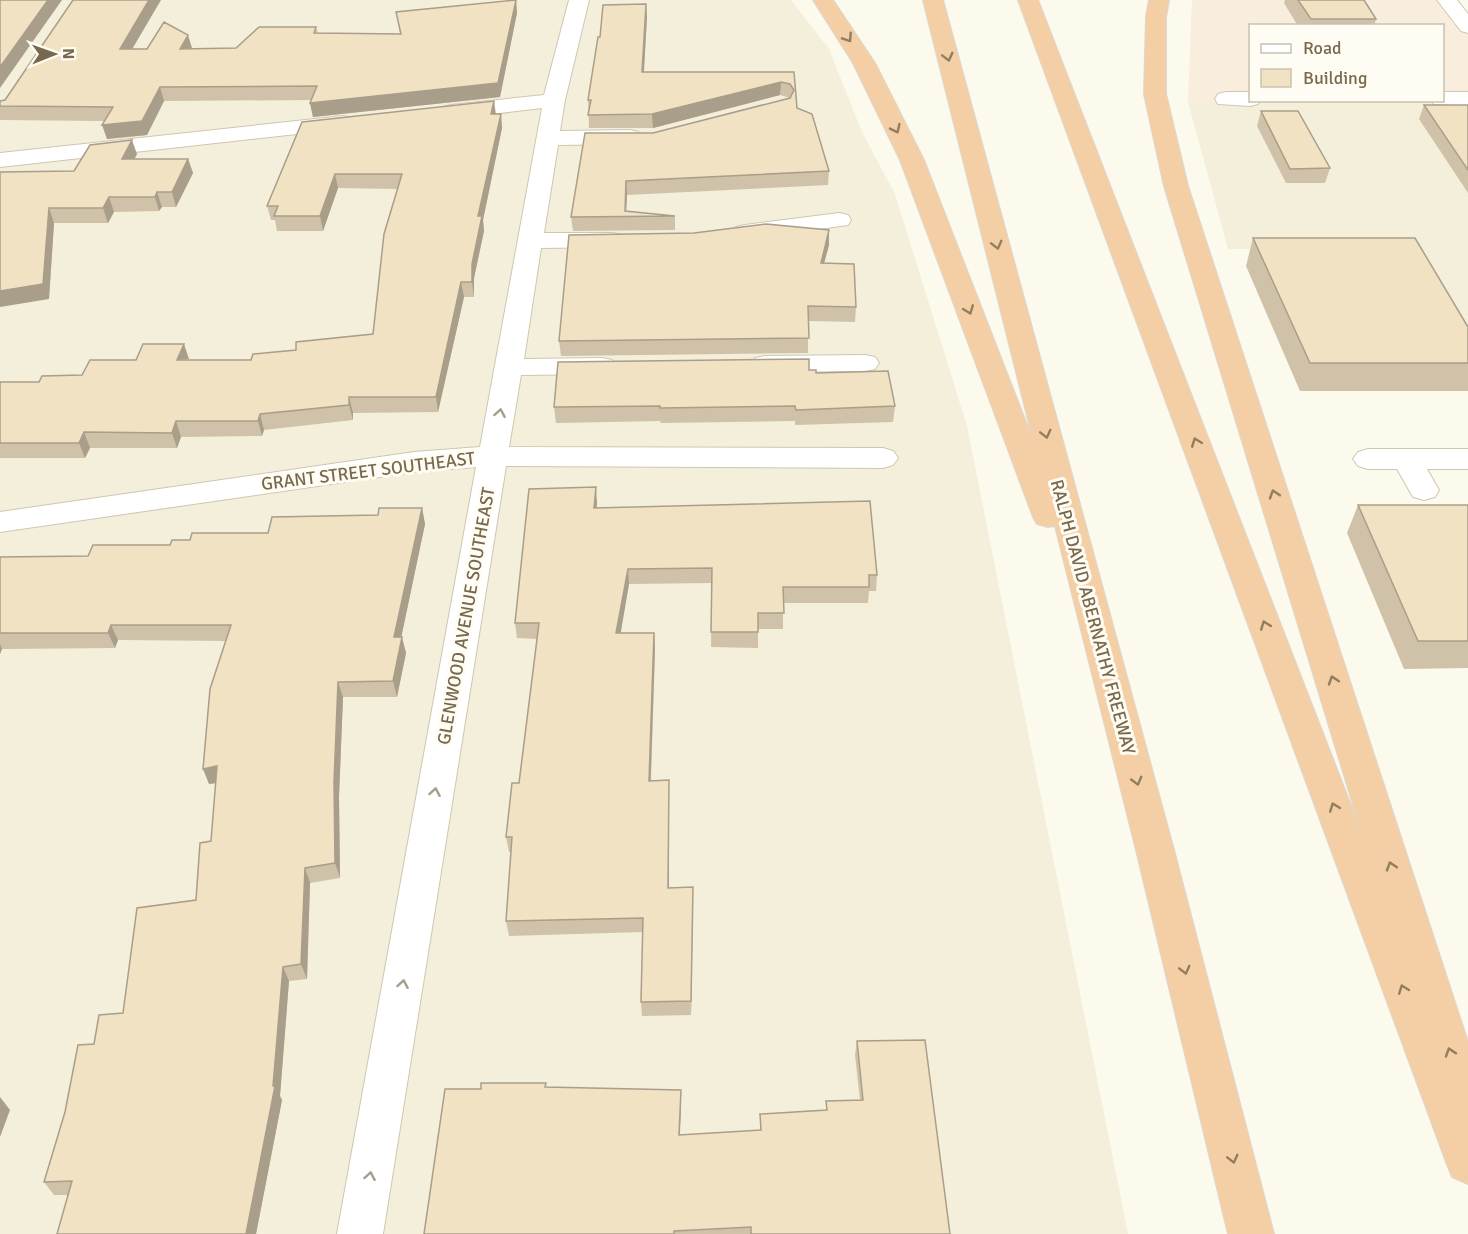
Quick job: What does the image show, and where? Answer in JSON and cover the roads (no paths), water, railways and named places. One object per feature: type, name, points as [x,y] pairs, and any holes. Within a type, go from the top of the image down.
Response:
[{"type":"highway","points":[[823,0],[864,63],[912,160],[1105,664]]},
{"type":"highway","name":"RALPH DAVID ABERNATHY FREEWAY","points":[[933,0],[1155,850],[1251,1234]]},
{"type":"highway","points":[[1028,0],[1468,1162]]},
{"type":"highway","points":[[1045,0],[1089,161]]},
{"type":"highway","points":[[1159,0],[1156,17],[1155,94],[1176,186],[1468,1107]]},
{"type":"street","name":"GLENWOOD AVENUE SOUTHEAST","points":[[360,1234],[554,100],[579,0]]},
{"type":"street","points":[[1447,0],[1468,27]]},
{"type":"street","points":[[1226,99],[1249,99]]},
{"type":"street","points":[[1444,99],[1468,99]]},
{"type":"street","points":[[432,114],[554,100]]},
{"type":"street","points":[[0,160],[360,121]]},
{"type":"street","points":[[548,138],[653,137]]},
{"type":"street","points":[[727,235],[839,220]]},
{"type":"street","points":[[530,241],[638,240]]},
{"type":"street","points":[[734,364],[865,363]]},
{"type":"street","points":[[509,367],[627,365]]},
{"type":"street","name":"GRANT STREET SOUTHEAST","points":[[0,522],[414,462],[493,456],[883,458]]},
{"type":"street","points":[[1368,459],[1468,459]]},
{"type":"street","points":[[1407,459],[1424,490]]}]
